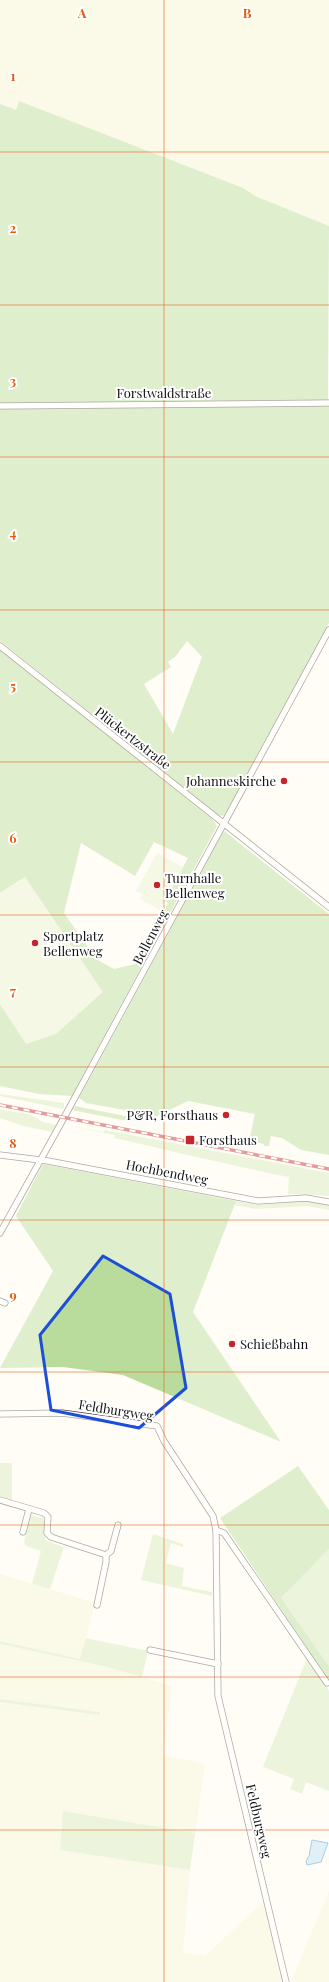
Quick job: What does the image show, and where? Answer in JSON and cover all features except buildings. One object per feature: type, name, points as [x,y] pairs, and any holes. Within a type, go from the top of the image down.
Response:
[{"type":"street","name":"Forstwaldstraße","points":[[0,406],[329,403]]},
{"type":"street","name":"Bellenweg","points":[[0,1233],[329,630]]},
{"type":"street","name":"Plückertzstraße","points":[[0,646],[329,907]]},
{"type":"street","name":"Hochbendweg","points":[[0,1155],[40,1160],[258,1201],[306,1198],[329,1202]]},
{"type":"street","name":"Feldburgweg","points":[[0,1414],[62,1413],[157,1426],[164,1441],[213,1516],[216,1530],[218,1696],[286,1982]]},
{"type":"street","points":[[0,1500],[44,1513],[48,1517],[48,1533],[51,1537],[106,1555]]},
{"type":"street","points":[[23,1532],[29,1508]]},
{"type":"street","points":[[106,1555],[111,1551],[118,1525]]},
{"type":"street","points":[[216,1530],[224,1533],[327,1683]]},
{"type":"street","points":[[97,1605],[106,1562],[106,1555]]},
{"type":"street","points":[[150,1650],[218,1664]]},
{"type":"highlighted area","points":[[103,1256],[170,1294],[186,1388],[139,1428],[51,1410],[40,1335]]},
{"type":"shaded area","points":[[0,0],[329,0],[329,226],[19,102],[16,110],[0,104]]},
{"type":"shaded area","points":[[0,1574],[95,1603],[81,1659],[0,1641]]},
{"type":"shaded area","points":[[0,1644],[103,1666],[172,1686],[163,1755],[205,1764],[195,1833],[63,1811],[60,1850],[190,1870],[183,1953],[205,1956],[263,1902],[283,1982],[0,1982],[0,1702],[100,1714],[100,1712],[0,1699]]},
{"type":"shaded area","points":[[329,1891],[329,1982],[291,1982]]},
{"type":"green space","points":[[19,101],[243,188],[255,196],[329,226],[328,400],[0,403],[0,104],[16,110]]},
{"type":"green space","points":[[329,406],[329,623],[223,816],[218,815],[0,641],[0,409]],"holes":[[[187,641],[202,657],[173,734],[144,684],[171,667],[168,662],[176,656]]]},
{"type":"green space","points":[[0,649],[212,819],[217,826],[169,915],[162,914],[168,903],[165,901],[188,858],[154,842],[135,876],[81,843],[64,913],[96,959],[114,969],[135,964],[160,918],[165,923],[72,1096],[39,1094],[0,1086],[0,1004],[27,1044],[25,877],[0,893]]},
{"type":"green space","points":[[224,831],[329,914],[329,1155],[301,1150],[282,1138],[271,1136],[269,1146],[264,1146],[264,1144],[249,1141],[255,1114],[188,1101],[157,1116],[86,1103],[79,1098]]},
{"type":"green space","name":"Turnhalle Bellenweg","points":[[157,853],[183,867],[160,910],[140,899],[142,894],[136,891]]},
{"type":"green space","name":"Sportplatz Bellenweg","points":[[25,877],[103,992],[56,1034],[26,1044],[0,1004],[0,893]]},
{"type":"green space","points":[[0,1094],[64,1103],[64,1109],[0,1096]]},
{"type":"green space","points":[[75,1106],[130,1117],[132,1122],[72,1110]]},
{"type":"green space","points":[[0,1109],[31,1115],[43,1122],[56,1125],[52,1132],[23,1126],[0,1118]]},
{"type":"green space","points":[[69,1126],[104,1132],[105,1130],[329,1173],[329,1196],[288,1194],[289,1177],[114,1138],[115,1135]]},
{"type":"green space","points":[[43,1164],[236,1201],[193,1312],[281,1442],[123,1375],[63,1367],[0,1368],[53,1271],[16,1216]]},
{"type":"green space","points":[[236,1201],[256,1205],[308,1201],[329,1205],[329,1210],[308,1206],[256,1209],[234,1205]]},
{"type":"green space","points":[[0,1463],[12,1463],[12,1500],[0,1496]]},
{"type":"green space","points":[[298,1466],[329,1510],[329,1549],[281,1598],[329,1666],[329,1681],[220,1518]]},
{"type":"green space","points":[[31,1515],[44,1519],[45,1540],[64,1547],[50,1589],[32,1584],[41,1551],[26,1546],[24,1542]]},
{"type":"green space","points":[[153,1534],[183,1544],[183,1547],[171,1543],[166,1563],[184,1568],[182,1586],[212,1592],[212,1596],[141,1580]]},
{"type":"green space","points":[[329,1549],[329,1666],[281,1598]]},
{"type":"green space","points":[[86,1638],[148,1651],[142,1677],[103,1666],[0,1644],[0,1641],[80,1659]]},
{"type":"green space","points":[[307,1658],[329,1691],[329,1791],[306,1782],[302,1794],[290,1789],[294,1779],[263,1767]]},
{"type":"green space","points":[[0,1699],[100,1712],[100,1715],[0,1702]]},
{"type":"green space","points":[[63,1811],[195,1833],[190,1870],[60,1850]]},
{"type":"water","points":[[312,1840],[328,1843],[321,1862],[307,1865],[306,1861],[309,1856]]},
{"type":"railway","points":[[0,1105],[329,1169]]},
{"type":"place","name":"Johanneskirche","points":[[284,781]]},
{"type":"place","name":"Turnhalle Bellenweg","points":[[157,885]]},
{"type":"place","name":"Sportplatz Bellenweg","points":[[35,943]]},
{"type":"place","name":"P&R, Forsthaus","points":[[226,1115]]},
{"type":"place","name":"Forsthaus","points":[[190,1140]]},
{"type":"place","name":"Schießbahn","points":[[232,1344]]}]
